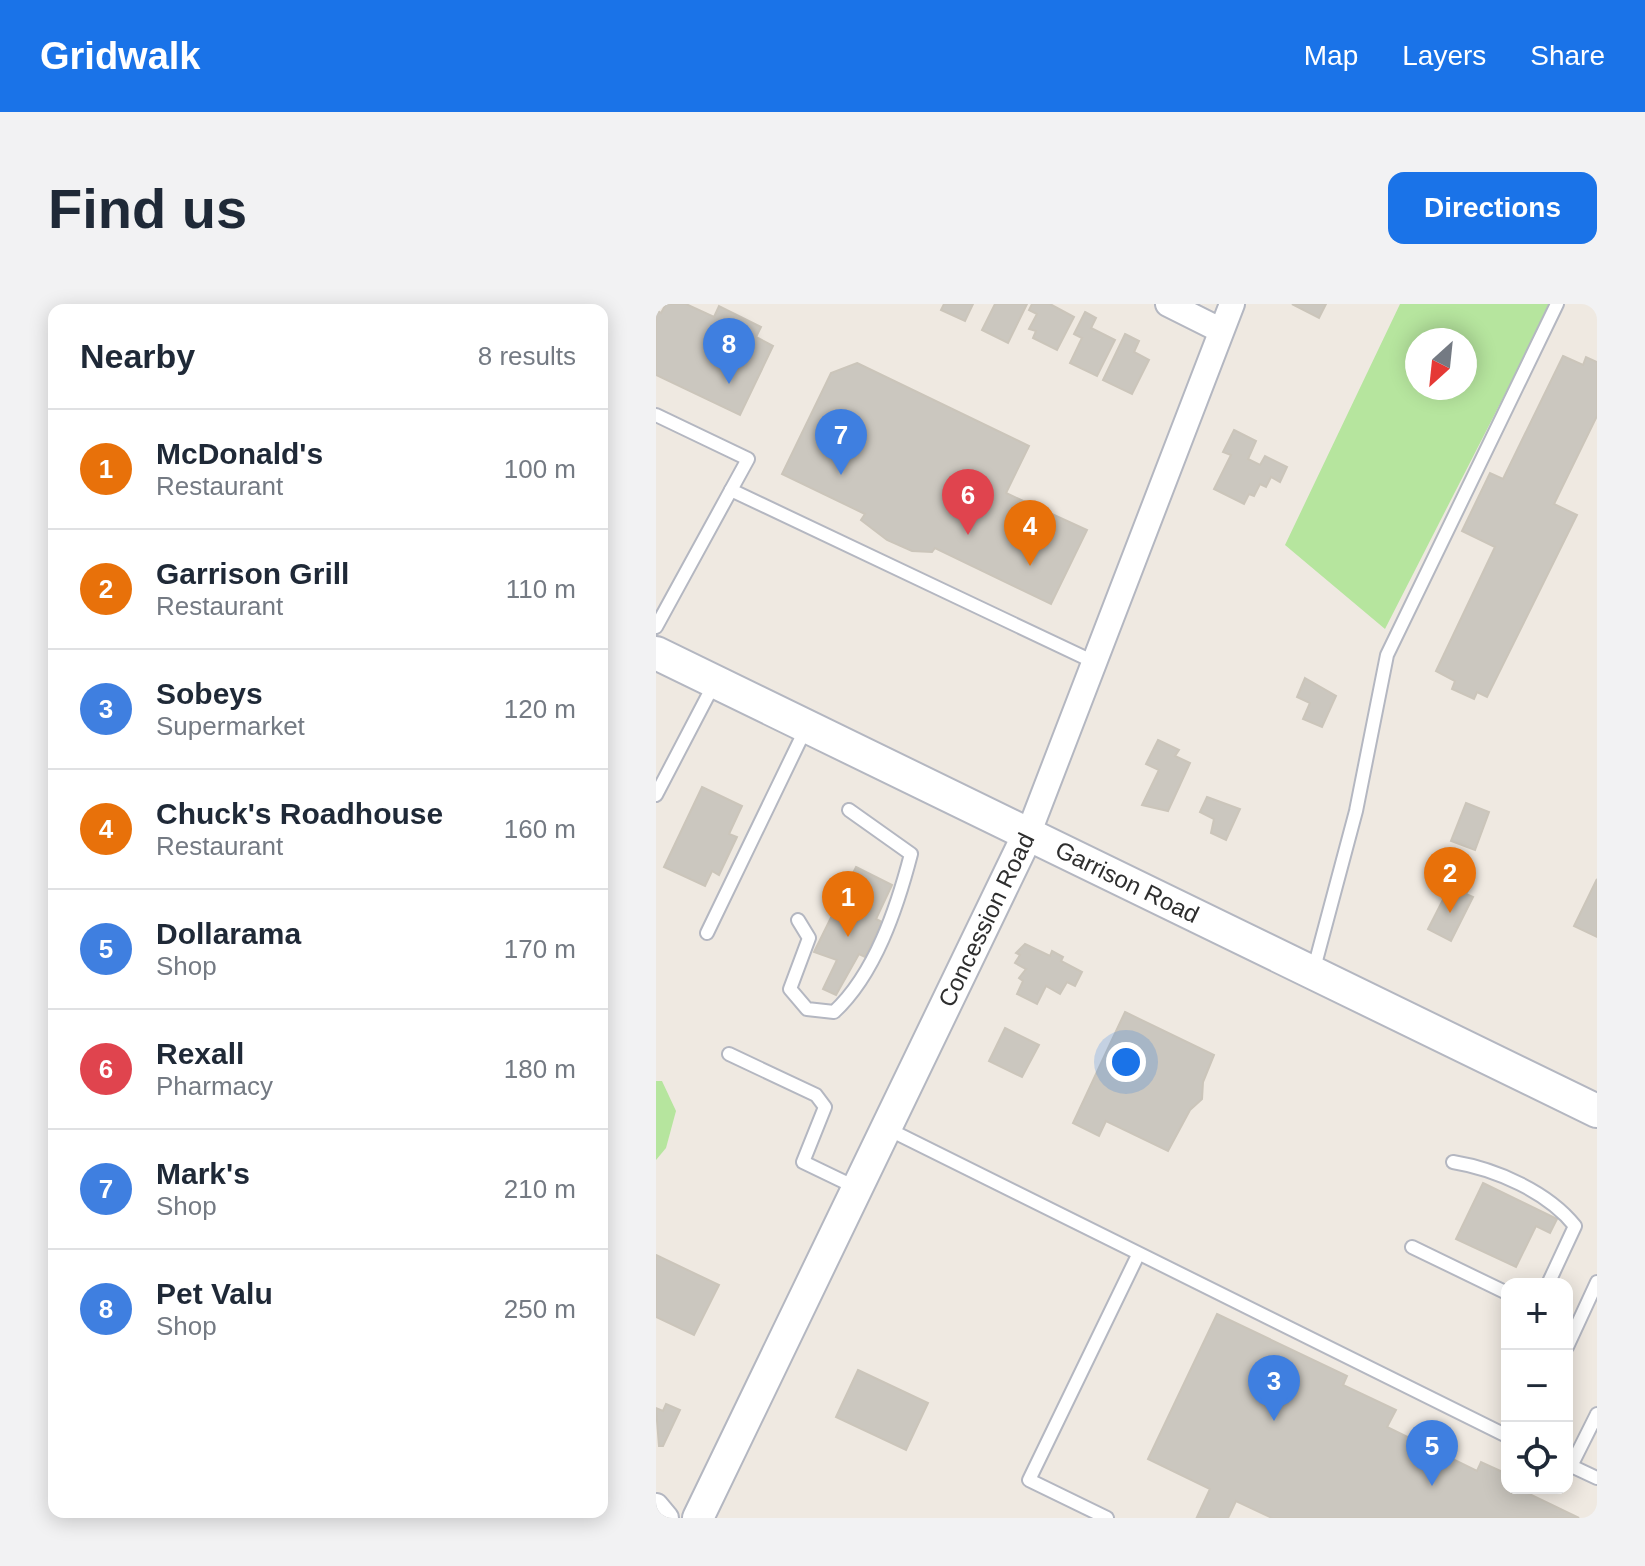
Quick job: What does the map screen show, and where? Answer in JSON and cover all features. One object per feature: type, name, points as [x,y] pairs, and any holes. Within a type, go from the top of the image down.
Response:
[{"type":"main road","name":"Garrison Road","points":[[656,653],[1597,1111]]},
{"type":"street","points":[[1168,304],[1220,330]]},
{"type":"street","name":"Concession Road","points":[[698,1518],[1029,832],[1232,304]]},
{"type":"street","points":[[656,1506],[666,1518]]},
{"type":"lane","points":[[1313,972],[1356,811],[1387,655],[1557,304]]},
{"type":"lane","points":[[656,415],[748,459],[656,627]]},
{"type":"lane","points":[[731,490],[1094,662]]},
{"type":"lane","points":[[656,795],[715,681]]},
{"type":"lane","points":[[707,933],[807,725]]},
{"type":"lane","points":[[798,920],[809,938],[790,989],[807,1009],[834,1012],[853,994],[900,898],[911,854],[849,810]]},
{"type":"lane","points":[[729,1054],[816,1095],[825,1107],[803,1162],[857,1188]]},
{"type":"lane","points":[[886,1128],[1501,1433]]},
{"type":"lane","points":[[1453,1162],[1481,1166],[1559,1206],[1575,1226],[1551,1278]]},
{"type":"lane","points":[[1412,1247],[1501,1290]]},
{"type":"lane","points":[[1107,1518],[1029,1480],[1138,1255]]},
{"type":"lane","points":[[1573,1322],[1597,1282]]},
{"type":"lane","points":[[1573,1458],[1597,1414]]},
{"type":"lane","points":[[1573,1467],[1597,1478]]},
{"type":"green space","points":[[1400,304],[1551,304],[1385,629],[1285,545]]},
{"type":"green space","points":[[656,1081],[662,1081],[676,1111],[666,1148],[656,1160]]},
{"type":"building","points":[[666,304],[686,304],[714,317],[719,306],[761,327],[756,337],[773,346],[740,415],[656,375],[656,310],[661,313]]},
{"type":"building","points":[[944,304],[973,304],[965,321],[941,310]]},
{"type":"building","points":[[995,304],[1027,304],[1008,343],[982,330]]},
{"type":"building","points":[[1032,304],[1050,304],[1074,317],[1057,350],[1033,338],[1036,331],[1029,329],[1037,314],[1029,310]]},
{"type":"building","points":[[1292,304],[1326,304],[1319,318]]},
{"type":"building","points":[[1085,312],[1096,318],[1091,328],[1115,340],[1097,376],[1070,363],[1082,338],[1074,334]]},
{"type":"building","points":[[1125,334],[1139,341],[1134,352],[1149,360],[1132,394],[1103,380]]},
{"type":"building","points":[[1563,356],[1583,365],[1586,357],[1597,362],[1597,416],[1554,504],[1577,515],[1487,697],[1477,692],[1474,699],[1452,689],[1455,681],[1436,671],[1495,547],[1462,531],[1490,473],[1503,479]]},
{"type":"building","points":[[857,363],[1029,446],[1006,493],[1087,530],[1051,604],[935,548],[932,552],[912,551],[887,540],[861,520],[865,514],[782,474],[831,373]]},
{"type":"building","points":[[1234,430],[1256,441],[1248,459],[1260,465],[1265,456],[1287,467],[1280,482],[1271,477],[1266,487],[1260,484],[1254,496],[1249,494],[1244,504],[1214,489],[1231,455],[1223,452]]},
{"type":"building","points":[[1305,678],[1336,696],[1322,727],[1303,719],[1310,703],[1297,697]]},
{"type":"building","points":[[1158,740],[1179,750],[1175,756],[1190,763],[1168,811],[1142,805],[1159,770],[1146,764]]},
{"type":"building","points":[[702,787],[742,806],[729,834],[737,837],[719,875],[712,871],[705,886],[664,867]]},
{"type":"building","points":[[1207,797],[1240,809],[1226,840],[1211,833],[1214,819],[1200,812]]},
{"type":"building","points":[[1466,803],[1489,812],[1475,850],[1451,841]]},
{"type":"building","points":[[856,867],[892,885],[876,919],[882,922],[865,957],[859,954],[836,995],[823,989],[837,960],[814,952]]},
{"type":"building","points":[[1456,874],[1472,882],[1466,894],[1473,897],[1451,941],[1428,929]]},
{"type":"building","points":[[1597,879],[1597,937],[1574,926]]},
{"type":"building","points":[[1025,944],[1050,956],[1052,951],[1063,957],[1061,961],[1082,972],[1075,986],[1067,982],[1060,994],[1046,986],[1037,1004],[1017,994],[1023,981],[1019,978],[1026,969],[1015,963],[1020,955],[1016,953]]},
{"type":"building","points":[[1125,1012],[1214,1055],[1203,1082],[1202,1099],[1190,1110],[1168,1151],[1106,1121],[1099,1136],[1073,1123]]},
{"type":"building","points":[[1005,1028],[1039,1045],[1022,1077],[989,1061]]},
{"type":"building","points":[[1483,1183],[1557,1219],[1550,1233],[1536,1226],[1516,1267],[1456,1239]]},
{"type":"building","points":[[656,1255],[719,1285],[694,1335],[656,1317]]},
{"type":"building","points":[[1217,1314],[1347,1376],[1343,1385],[1396,1410],[1387,1427],[1477,1471],[1481,1462],[1501,1471],[1501,1494],[1529,1494],[1579,1518],[1272,1518],[1236,1501],[1228,1518],[1197,1517],[1210,1489],[1148,1459]]},
{"type":"building","points":[[858,1370],[928,1403],[906,1450],[836,1417]]},
{"type":"building","points":[[666,1404],[680,1410],[663,1446],[659,1446],[656,1408],[663,1411]]},
{"type":"place","name":"Pet Valu","points":[[729,384]]},
{"type":"place","name":"Mark's","points":[[841,475]]},
{"type":"place","name":"Rexall","points":[[968,535]]},
{"type":"place","name":"Chuck's Roadhouse","points":[[1030,566]]},
{"type":"place","name":"Garrison Grill","points":[[1450,913]]},
{"type":"place","name":"McDonald's","points":[[848,937]]},
{"type":"place","name":"Sobeys","points":[[1274,1421]]},
{"type":"place","name":"Dollarama","points":[[1432,1486]]}]
